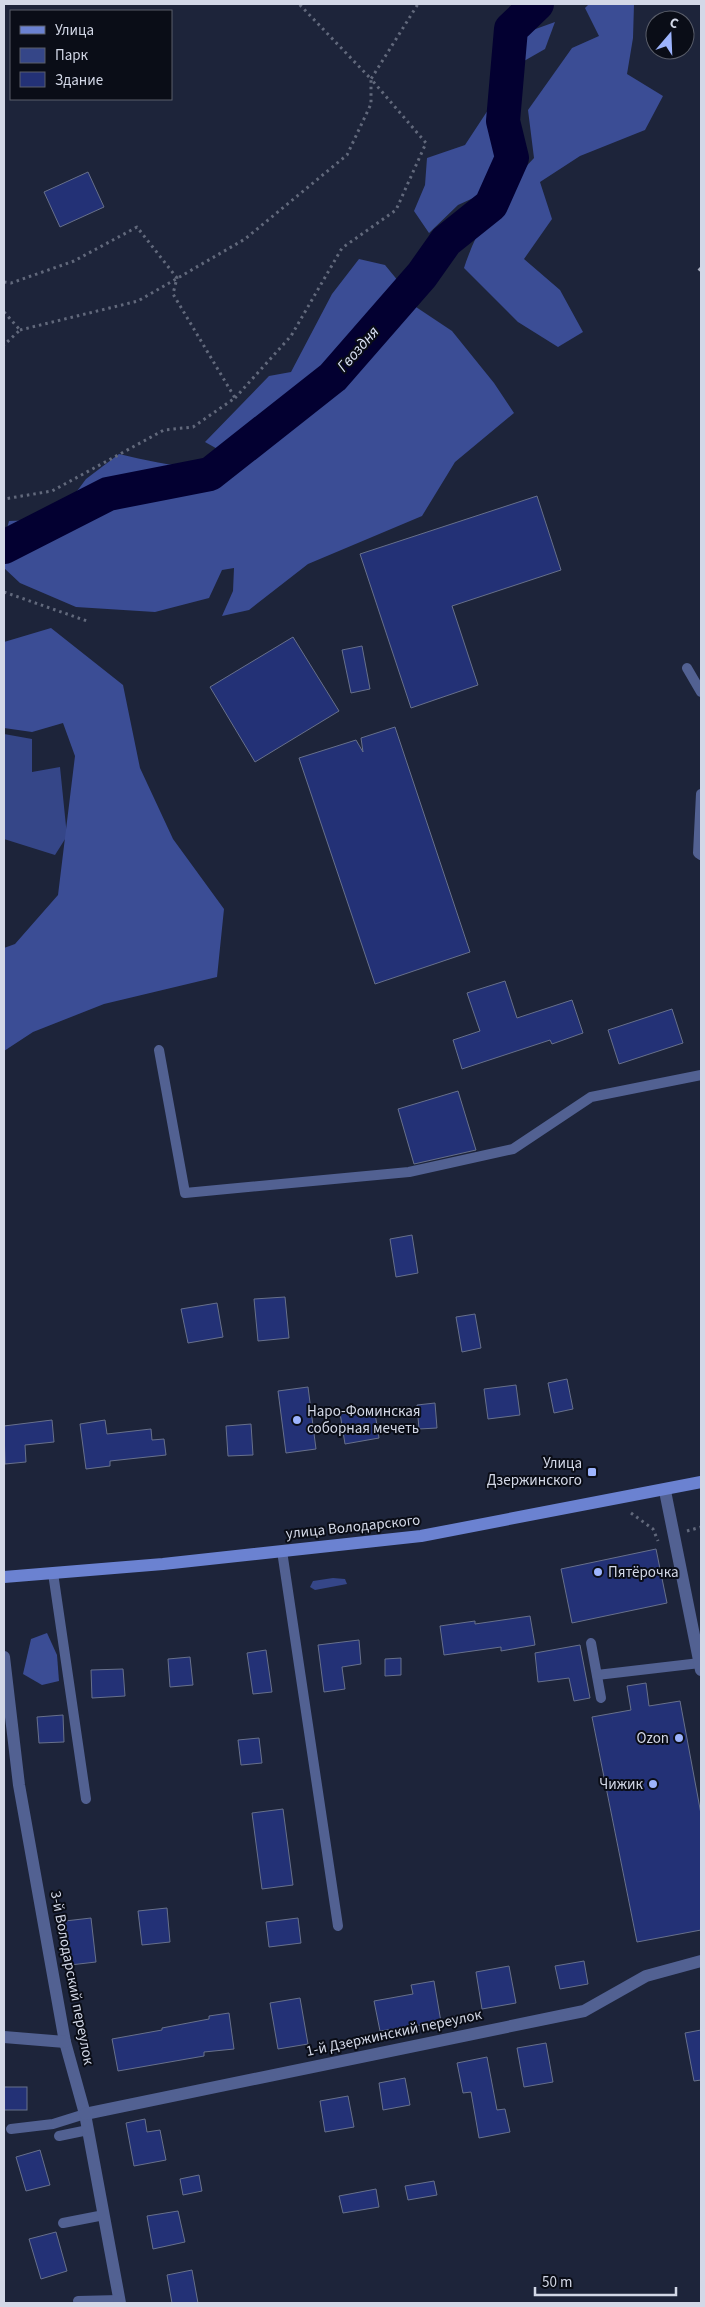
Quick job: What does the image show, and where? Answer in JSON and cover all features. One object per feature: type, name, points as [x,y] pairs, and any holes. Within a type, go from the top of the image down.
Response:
[{"type":"main road","name":"улица Володарского","points":[[4,1577],[421,1536],[665,1491],[701,1482]]},
{"type":"street","points":[[665,1491],[701,1666]]},
{"type":"street","name":"3-й Володарский переулок","points":[[4,1657],[18,1785],[65,2042],[85,2114],[120,2302]]},
{"type":"street","name":"1-й Дзержинский переулок","points":[[85,2114],[584,2010],[646,1976],[701,1961]]},
{"type":"street","points":[[4,2037],[65,2042]]},
{"type":"lane","points":[[687,668],[701,692]]},
{"type":"lane","points":[[701,794],[698,853],[701,855]]},
{"type":"lane","points":[[159,1050],[185,1193],[410,1172],[513,1149],[591,1097],[701,1075]]},
{"type":"lane","points":[[282,1551],[338,1926]]},
{"type":"lane","points":[[53,1573],[86,1799]]},
{"type":"lane","points":[[591,1643],[601,1698]]},
{"type":"lane","points":[[597,1675],[701,1666]]},
{"type":"lane","points":[[11,2129],[53,2124],[85,2114]]},
{"type":"lane","points":[[59,2136],[88,2130]]},
{"type":"lane","points":[[63,2223],[104,2215]]},
{"type":"lane","points":[[78,2301],[120,2302]]},
{"type":"path","points":[[4,499],[52,491],[164,430],[193,427],[235,398],[291,336],[342,248],[396,210],[426,143],[371,78],[299,4]]},
{"type":"path","points":[[4,345],[20,330],[138,301],[245,239],[347,155],[371,104],[371,78],[418,4]]},
{"type":"path","points":[[4,282],[11,283],[74,261],[137,227],[177,278]]},
{"type":"path","points":[[177,278],[173,294],[235,398]]},
{"type":"path","points":[[4,312],[20,330]]},
{"type":"path","points":[[4,592],[87,621]]},
{"type":"path","points":[[631,1513],[653,1529],[658,1541]]},
{"type":"green space","points":[[4,734],[32,739],[32,772],[60,767],[67,836],[55,855],[4,839]]},
{"type":"green space","points":[[333,1578],[345,1579],[347,1584],[315,1590],[310,1587],[313,1581]]},
{"type":"shaded area","points":[[589,4],[634,4],[633,38],[627,74],[663,96],[645,130],[580,156],[540,182],[552,219],[524,259],[560,290],[583,332],[558,347],[518,322],[464,268],[477,236],[492,209],[511,183],[534,158],[528,110],[572,48],[599,36],[585,8]]},
{"type":"shaded area","points":[[555,22],[545,49],[524,61],[519,49],[530,31]]},
{"type":"shaded area","points":[[488,110],[502,139],[495,188],[458,205],[429,233],[414,211],[425,185],[427,158],[465,145]]},
{"type":"shaded area","points":[[359,259],[385,265],[399,282],[309,384],[254,433],[221,451],[205,442],[269,376],[291,372],[332,294]]},
{"type":"shaded area","points":[[416,307],[452,331],[494,383],[514,413],[455,462],[422,516],[308,564],[249,610],[222,616],[233,591],[234,568],[222,570],[209,598],[155,612],[76,607],[20,583],[4,568],[4,540],[9,521],[34,520],[63,510],[86,479],[119,454],[148,461],[192,466],[222,465],[241,459],[309,402]]},
{"type":"shaded area","points":[[51,628],[123,685],[140,768],[173,839],[224,909],[217,977],[104,1004],[33,1032],[4,1051],[4,948],[15,944],[58,895],[75,756],[63,723],[32,732],[4,728],[4,642]]},
{"type":"shaded area","points":[[47,1633],[57,1655],[59,1681],[42,1685],[23,1674],[31,1639]]},
{"type":"building","points":[[88,172],[104,207],[60,227],[44,192]]},
{"type":"building","points":[[537,496],[561,570],[452,606],[478,685],[411,708],[360,554]]},
{"type":"building","points":[[293,637],[339,711],[255,762],[210,687]]},
{"type":"building","points":[[362,646],[370,689],[351,693],[342,650]]},
{"type":"building","points":[[395,727],[470,952],[375,984],[299,758],[356,740],[363,752],[361,738]]},
{"type":"building","points":[[505,981],[517,1018],[572,1000],[583,1033],[552,1044],[550,1040],[462,1069],[453,1040],[480,1031],[467,993]]},
{"type":"building","points":[[672,1009],[683,1043],[619,1064],[608,1030]]},
{"type":"building","points":[[458,1091],[476,1150],[414,1164],[398,1109]]},
{"type":"building","points":[[412,1235],[418,1273],[396,1277],[390,1239]]},
{"type":"building","points":[[285,1297],[289,1338],[258,1341],[254,1299]]},
{"type":"building","points":[[217,1303],[223,1337],[188,1343],[181,1309]]},
{"type":"building","points":[[475,1314],[481,1348],[462,1352],[456,1317]]},
{"type":"building","points":[[567,1379],[573,1409],[554,1413],[548,1383]]},
{"type":"building","points":[[516,1385],[520,1415],[488,1419],[484,1389]]},
{"type":"building","name":"Наро-Фоминская соборная мечеть","points":[[308,1387],[316,1449],[286,1453],[278,1391]]},
{"type":"building","points":[[435,1403],[437,1428],[419,1429],[417,1405]]},
{"type":"building","points":[[374,1407],[379,1438],[345,1444],[340,1413]]},
{"type":"building","points":[[52,1420],[54,1442],[25,1445],[26,1462],[5,1464],[4,1426]]},
{"type":"building","points":[[105,1420],[107,1434],[151,1429],[152,1440],[164,1439],[166,1455],[110,1461],[110,1466],[86,1469],[80,1424]]},
{"type":"building","points":[[251,1424],[253,1455],[228,1456],[226,1426]]},
{"type":"building","points":[[656,1549],[667,1603],[572,1623],[561,1569]]},
{"type":"building","points":[[530,1616],[535,1645],[501,1651],[501,1647],[444,1655],[440,1626],[475,1621],[475,1624]]},
{"type":"building","points":[[359,1640],[361,1664],[342,1667],[345,1689],[324,1692],[318,1645]]},
{"type":"building","points":[[580,1645],[590,1698],[574,1701],[569,1678],[538,1682],[535,1653]]},
{"type":"building","points":[[266,1650],[272,1692],[253,1694],[247,1653]]},
{"type":"building","points":[[190,1657],[193,1685],[170,1687],[168,1659]]},
{"type":"building","points":[[401,1658],[401,1675],[385,1676],[385,1659]]},
{"type":"building","points":[[123,1669],[125,1696],[92,1698],[91,1670]]},
{"type":"building","points":[[646,1683],[649,1706],[680,1701],[701,1814],[701,1930],[637,1942],[592,1717],[631,1710],[627,1686]]},
{"type":"building","points":[[63,1715],[64,1742],[39,1743],[37,1717]]},
{"type":"building","points":[[259,1738],[262,1763],[241,1765],[238,1740]]},
{"type":"building","points":[[283,1809],[293,1885],[262,1889],[252,1813]]},
{"type":"building","points":[[167,1908],[170,1942],[142,1945],[138,1911]]},
{"type":"building","points":[[91,1918],[96,1962],[70,1965],[65,1921]]},
{"type":"building","points":[[298,1918],[301,1943],[269,1947],[266,1922]]},
{"type":"building","points":[[584,1961],[588,1984],[560,1989],[555,1966]]},
{"type":"building","points":[[509,1966],[516,2003],[482,2009],[476,1972]]},
{"type":"building","points":[[434,1981],[441,2022],[380,2031],[374,2001],[413,1994],[411,1985]]},
{"type":"building","points":[[300,1998],[308,2044],[278,2049],[270,2003]]},
{"type":"building","points":[[229,2013],[234,2049],[204,2052],[204,2056],[118,2071],[112,2039],[162,2030],[162,2028],[209,2019],[209,2016]]},
{"type":"building","points":[[701,2030],[701,2080],[694,2081],[685,2033]]},
{"type":"building","points":[[546,2043],[553,2082],[524,2087],[517,2048]]},
{"type":"building","points":[[487,2057],[497,2110],[505,2109],[510,2132],[479,2138],[471,2092],[463,2093],[457,2063]]},
{"type":"building","points":[[405,2078],[410,2105],[383,2110],[379,2083]]},
{"type":"building","points":[[4,2087],[27,2087],[27,2110],[4,2110]]},
{"type":"building","points":[[348,2096],[354,2127],[325,2132],[320,2101]]},
{"type":"building","points":[[145,2119],[147,2132],[160,2130],[166,2160],[134,2166],[126,2123]]},
{"type":"building","points":[[40,2150],[50,2185],[26,2191],[16,2157]]},
{"type":"building","points":[[199,2175],[202,2191],[183,2195],[180,2179]]},
{"type":"building","points":[[434,2181],[437,2195],[408,2200],[405,2186]]},
{"type":"building","points":[[376,2189],[379,2207],[343,2213],[339,2196]]},
{"type":"building","points":[[178,2211],[185,2242],[153,2249],[147,2216]]},
{"type":"building","points":[[56,2232],[67,2271],[41,2279],[29,2239]]},
{"type":"building","points":[[192,2270],[198,2303],[172,2303],[167,2275]]},
{"type":"waterway","name":"Гвоздня","points":[[4,547],[108,494],[210,474],[333,377],[422,275],[446,241],[491,205],[512,158],[503,121],[511,29],[537,4]]},
{"type":"place","name":"Наро-Фоминская соборная мечеть","points":[[297,1420]]},
{"type":"place","name":"Улица Дзержинского","points":[[592,1472]]},
{"type":"place","name":"Пятёрочка","points":[[598,1572]]},
{"type":"place","name":"Ozon","points":[[679,1738]]},
{"type":"place","name":"Чижик","points":[[653,1784]]}]
